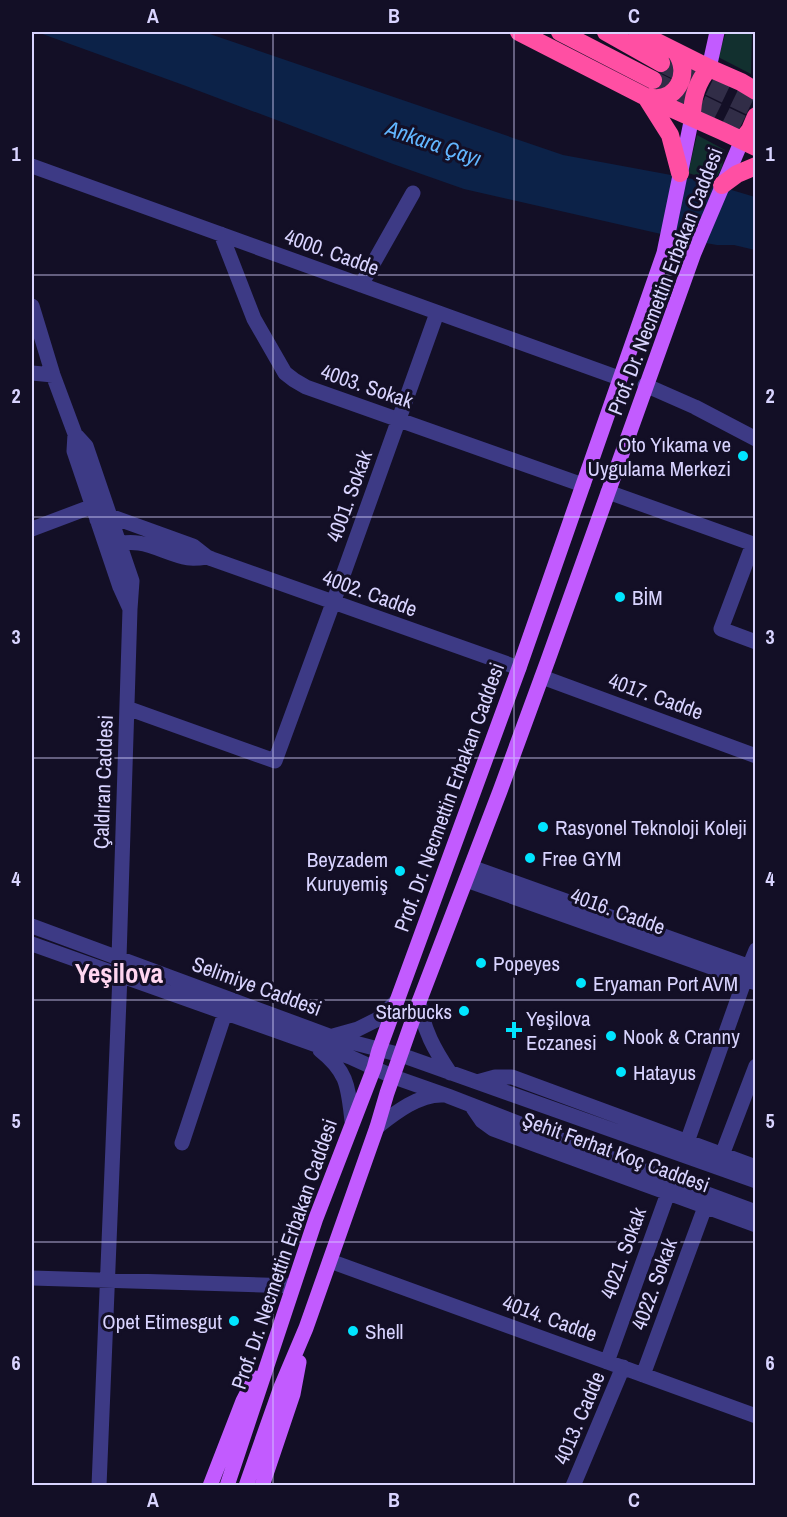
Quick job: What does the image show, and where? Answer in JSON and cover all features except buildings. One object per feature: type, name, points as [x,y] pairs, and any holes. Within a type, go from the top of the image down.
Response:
[{"type":"highway","points":[[519,32],[650,89],[670,135],[680,172]]},
{"type":"highway","points":[[560,32],[692,117],[749,144],[750,130],[756,116]]},
{"type":"highway","points":[[606,32],[661,63]]},
{"type":"highway","points":[[637,32],[756,91]]},
{"type":"highway","points":[[650,89],[652,99],[664,97],[679,86],[683,68],[676,52]]},
{"type":"highway","points":[[692,117],[693,100],[698,85],[709,68]]},
{"type":"highway","points":[[722,185],[737,174],[756,166]]},
{"type":"main road","points":[[709,68],[717,32]]},
{"type":"main road","name":"Prof. Dr. Necmettin Erbakan Caddesi","points":[[227,1485],[316,1218],[374,1068],[519,668],[664,253],[692,117]]},
{"type":"main road","name":"Prof. Dr. Necmettin Erbakan Caddesi","points":[[246,1485],[281,1387],[306,1328],[419,1002],[542,677],[694,254],[722,185],[749,144]]},
{"type":"main road","points":[[262,1485],[293,1394],[306,1328]]},
{"type":"main road","points":[[210,1485],[243,1401],[274,1344]]},
{"type":"street","name":"4000. Cadde","points":[[32,166],[619,378]]},
{"type":"street","points":[[361,285],[413,193]]},
{"type":"street","name":"4003. Sokak","points":[[221,234],[254,319],[285,373],[294,381],[583,485]]},
{"type":"street","points":[[32,306],[53,375],[75,434],[74,451],[113,545]]},
{"type":"street","name":"4001. Sokak","points":[[127,708],[275,761],[437,313]]},
{"type":"street","points":[[32,373],[53,375]]},
{"type":"street","points":[[645,386],[696,407],[756,439]]},
{"type":"street","points":[[608,492],[754,544],[721,629],[756,642]]},
{"type":"street","points":[[32,530],[100,514]]},
{"type":"street","name":"4002. Cadde","points":[[100,514],[193,546],[207,557],[519,668]]},
{"type":"street","name":"4002. Cadde","points":[[113,545],[136,543],[150,545],[189,558],[207,557]]},
{"type":"street","name":"Çaldıran Caddesi","points":[[113,545],[132,581],[119,958]]},
{"type":"street","name":"4017. Cadde","points":[[542,677],[756,756]]},
{"type":"street","name":"4016. Cadde","points":[[468,873],[751,975]]},
{"type":"street","name":"Selimiye Caddesi","points":[[32,926],[332,1037],[401,1055]]},
{"type":"street","name":"Selimiye Caddesi","points":[[32,944],[350,1057],[394,1077]]},
{"type":"street","points":[[687,1142],[751,975],[756,950]]},
{"type":"street","points":[[99,1485],[120,975]]},
{"type":"street","points":[[332,1037],[358,1029],[378,1019],[397,1001]]},
{"type":"street","points":[[419,1002],[422,1020],[434,1050],[450,1072]]},
{"type":"street","points":[[182,1143],[225,1013]]},
{"type":"street","points":[[312,1044],[332,1060],[342,1072],[348,1088],[352,1121]]},
{"type":"street","name":"Şehit Ferhat Koç Caddesi","points":[[401,1055],[756,1182]]},
{"type":"street","points":[[722,1155],[756,1066]]},
{"type":"street","name":"Şehit Ferhat Koç Caddesi","points":[[394,1077],[756,1212]]},
{"type":"street","name":"Şehit Ferhat Koç Caddesi","points":[[477,1082],[495,1077],[512,1077],[756,1167]]},
{"type":"street","points":[[377,1127],[393,1114],[424,1098],[436,1095],[448,1096]]},
{"type":"street","name":"Şehit Ferhat Koç Caddesi","points":[[471,1105],[482,1121],[493,1129],[756,1225]]},
{"type":"street","name":"4021. Sokak","points":[[607,1362],[668,1193]]},
{"type":"street","name":"4022. Sokak","points":[[643,1375],[705,1207]]},
{"type":"street","name":"4014. Cadde","points":[[330,1261],[756,1416]]},
{"type":"street","points":[[32,1278],[293,1286]]},
{"type":"street","name":"4013. Cadde","points":[[573,1485],[623,1367]]},
{"type":"green space","points":[[726,32],[752,32],[751,74],[718,57]]},
{"type":"green space","points":[[697,135],[725,150],[722,167],[715,181],[688,173]]},
{"type":"water","name":"Ankara Çayı","points":[[37,32],[204,32],[563,155],[698,180],[755,197],[755,250],[683,239],[464,189]]},
{"type":"tunnel","points":[[661,63],[756,109]]},
{"type":"tunnel","points":[[653,80],[756,131]]},
{"type":"place","name":"Oto Yıkama ve Uygulama Merkezi","points":[[743,456]]},
{"type":"place","name":"BİM","points":[[620,597]]},
{"type":"place","name":"Rasyonel Teknoloji Koleji","points":[[543,827]]},
{"type":"place","name":"Free GYM","points":[[530,858]]},
{"type":"place","name":"Beyzadem Kuruyemiş","points":[[400,871]]},
{"type":"place","name":"Popeyes","points":[[481,963]]},
{"type":"place","name":"Eryaman Port AVM","points":[[581,983]]},
{"type":"place","name":"Starbucks","points":[[464,1011]]},
{"type":"place","name":"Yeşilova Eczanesi","points":[[514,1030]]},
{"type":"place","name":"Nook & Cranny","points":[[611,1036]]},
{"type":"place","name":"Hatayus","points":[[621,1072]]},
{"type":"place","name":"Opet Etimesgut","points":[[234,1321]]},
{"type":"place","name":"Shell","points":[[353,1331]]},
{"type":"district","name":"Yeşilova","points":[[119,973]]}]
